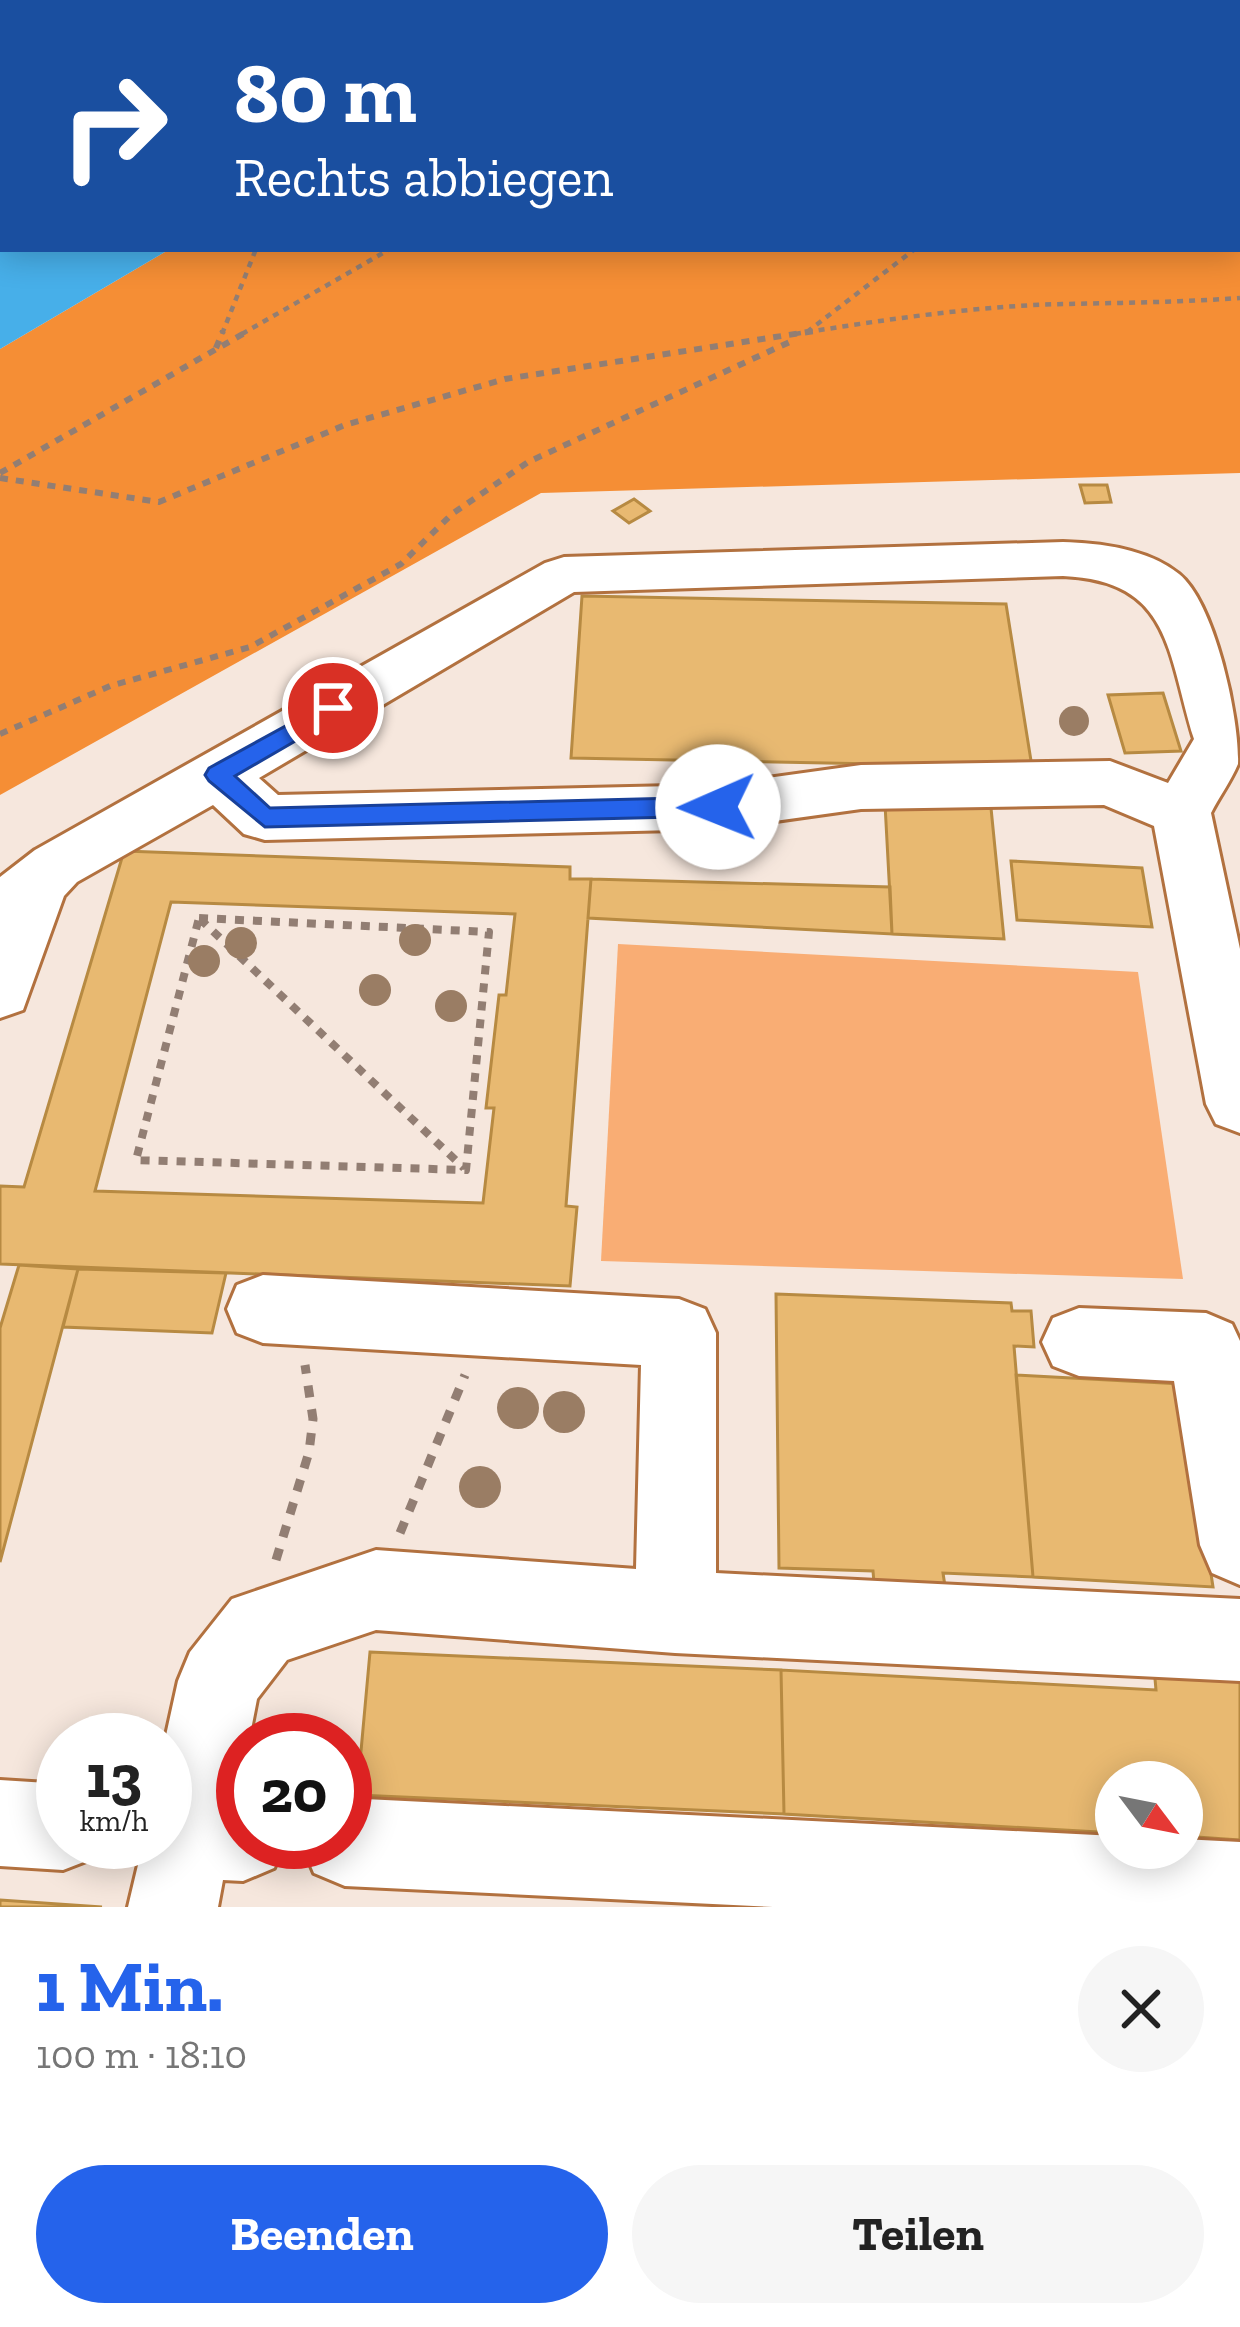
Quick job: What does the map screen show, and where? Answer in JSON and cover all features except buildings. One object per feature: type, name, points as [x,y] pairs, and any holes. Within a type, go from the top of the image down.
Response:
[{"type":"lane","points":[[0,992],[19,896],[56,866],[564,575],[1096,560],[1151,580],[1172,598],[1223,739],[1181,812],[1240,1104]]},
{"type":"lane","points":[[218,775],[265,818],[718,807],[861,787],[1110,783],[1181,812]]},
{"type":"lane","points":[[276,1311],[680,1333],[674,1612]]},
{"type":"lane","points":[[1079,1342],[1206,1348],[1240,1546]]},
{"type":"lane","points":[[192,1853],[219,1681],[261,1628],[376,1590],[674,1612],[1240,1640]]},
{"type":"lane","points":[[0,1823],[36,1825]]},
{"type":"lane","points":[[372,1843],[1240,1886]]},
{"type":"path","points":[[215,350],[255,252]]},
{"type":"path","points":[[0,476],[385,252]]},
{"type":"path","points":[[0,734],[110,686],[250,647],[400,564],[452,514],[528,462],[804,334],[911,252]]},
{"type":"path","points":[[0,476],[159,502],[345,425],[505,380],[877,321],[1064,304],[1118,306],[1240,298]]},
{"type":"path","points":[[199,918],[136,1160],[466,1170]]},
{"type":"path","points":[[199,918],[490,932],[466,1170]]},
{"type":"path","points":[[199,918],[466,1170]]},
{"type":"path","points":[[261,1628],[279,1546],[302,1487],[313,1419],[304,1362],[276,1311]]},
{"type":"path","points":[[376,1590],[488,1321]]},
{"type":"shaded area","points":[[165,252],[1240,252],[1240,473],[541,493],[0,795],[0,349]]},
{"type":"shaded area","points":[[618,944],[1138,972],[1183,1279],[601,1261]]},
{"type":"water","points":[[0,252],[165,252],[0,349]]},
{"type":"route","points":[[333,708],[218,775],[265,818],[718,807]]}]
